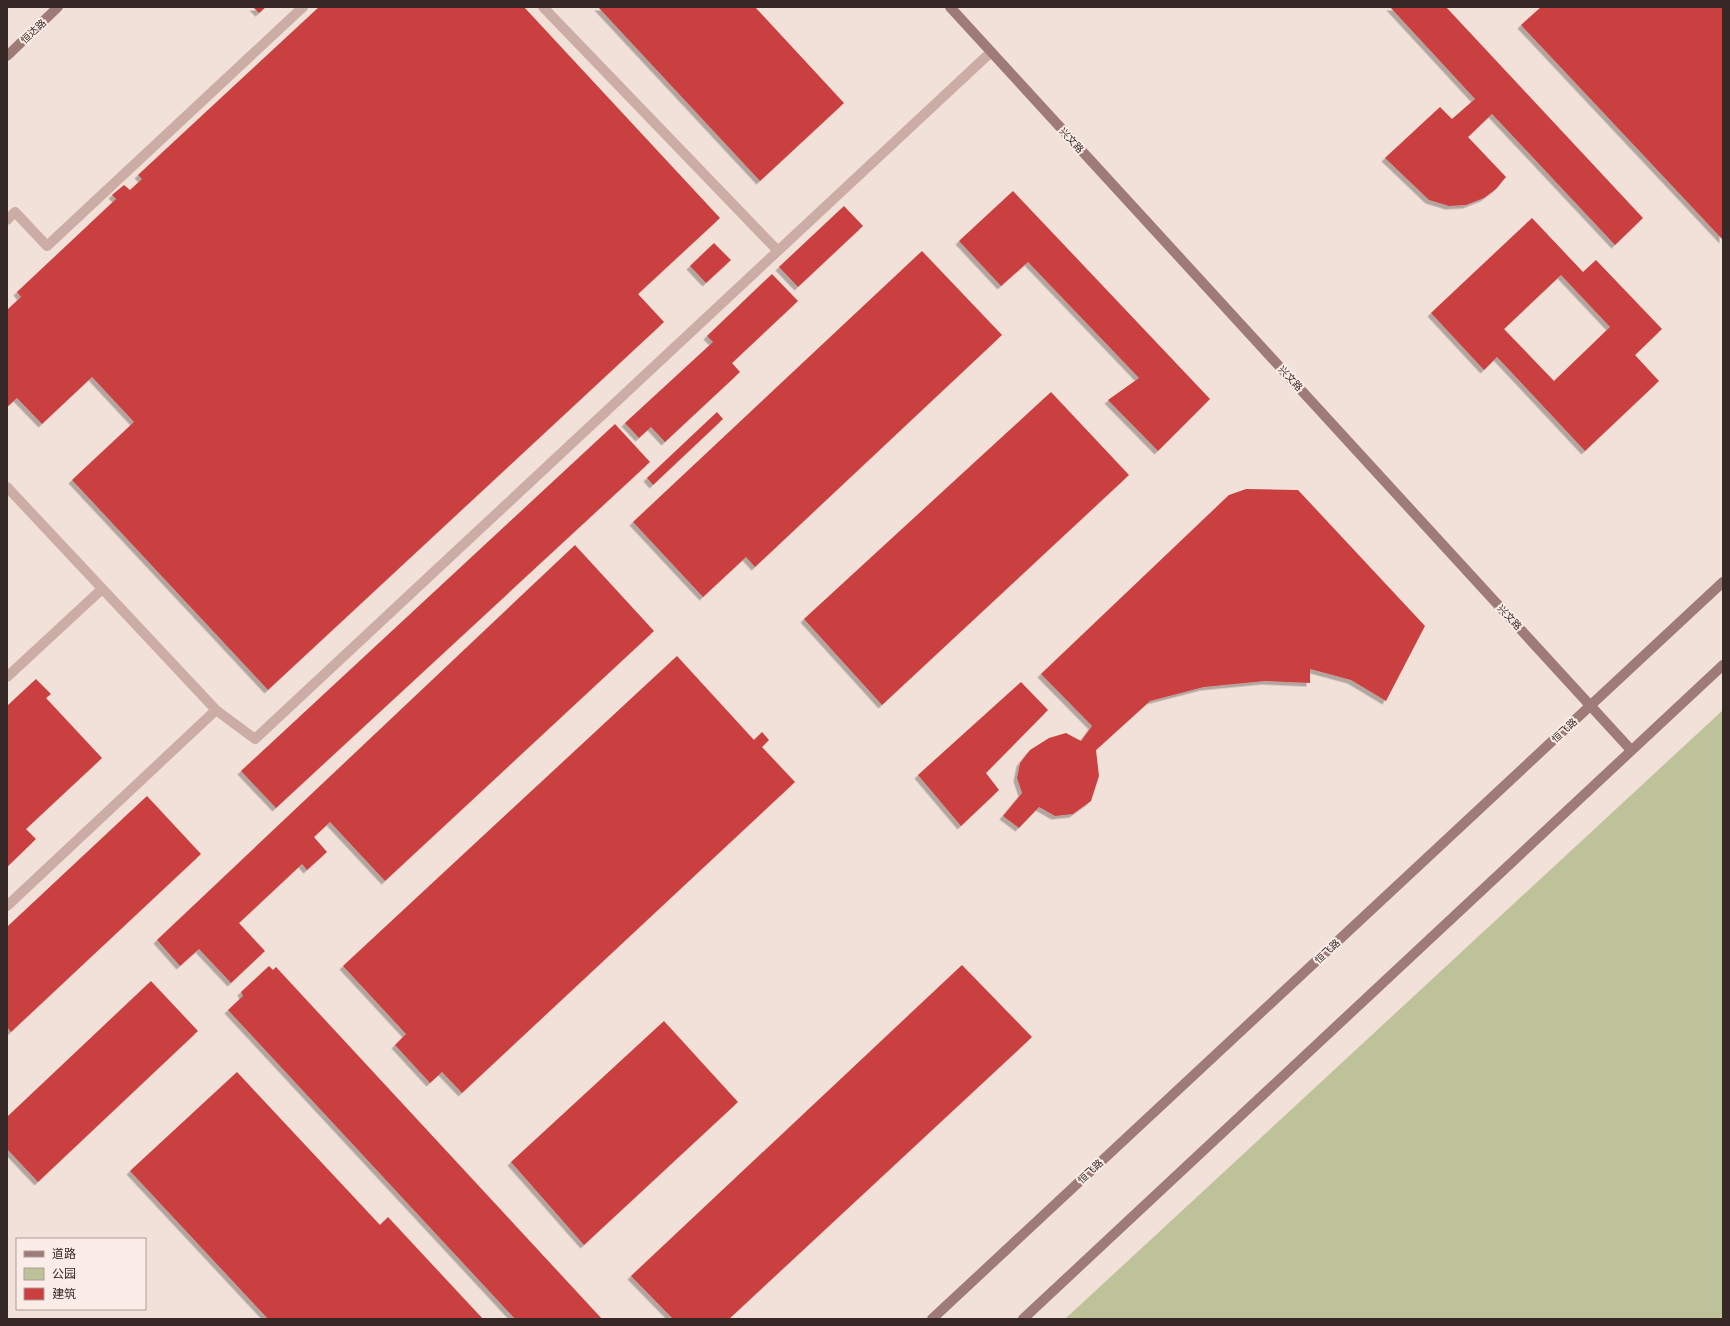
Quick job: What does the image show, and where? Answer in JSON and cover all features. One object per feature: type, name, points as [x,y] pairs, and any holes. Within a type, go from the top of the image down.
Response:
[{"type":"main road","name":"恒达路","points":[[7,56],[58,7]]},
{"type":"main road","name":"兴文路","points":[[950,7],[1631,750]]},
{"type":"main road","name":"恒飞路","points":[[932,1319],[1723,582]]},
{"type":"main road","points":[[1023,1319],[1723,665]]},
{"type":"lane","points":[[7,220],[15,212],[47,246],[303,7]]},
{"type":"lane","points":[[544,7],[778,251]]},
{"type":"lane","points":[[7,487],[216,710],[255,739],[991,52]]},
{"type":"lane","points":[[7,677],[102,589]]},
{"type":"lane","points":[[7,906],[216,710]]},
{"type":"green space","points":[[1723,710],[1723,1319],[1065,1319]]},
{"type":"building","points":[[253,7],[266,7],[259,13]]},
{"type":"building","points":[[319,7],[524,7],[720,218],[638,294],[664,322],[268,690],[72,480],[134,422],[92,377],[42,424],[17,398],[7,407],[7,310],[21,297],[17,292],[116,199],[112,195],[124,185],[130,190],[142,179],[138,175]]},
{"type":"building","points":[[598,7],[755,7],[844,103],[760,181]]},
{"type":"building","points":[[1390,7],[1446,7],[1643,218],[1615,245],[1492,114],[1468,137],[1506,177],[1496,189],[1484,198],[1466,205],[1449,206],[1429,200],[1385,158],[1440,107],[1452,119],[1475,99]]},
{"type":"building","points":[[1541,7],[1723,7],[1723,240],[1521,25]]},
{"type":"building","points":[[1013,191],[1210,399],[1158,451],[1108,400],[1139,378],[1028,262],[1001,286],[959,241]]},
{"type":"building","points":[[844,206],[863,226],[798,287],[779,267]]},
{"type":"building","points":[[1532,218],[1583,272],[1596,260],[1662,329],[1635,355],[1659,381],[1585,451],[1497,357],[1484,370],[1431,313]],"holes":[[[1561,275],[1610,327],[1554,381],[1504,329]]]},
{"type":"building","points":[[714,243],[731,260],[706,283],[690,266]]},
{"type":"building","points":[[922,251],[1002,335],[755,567],[746,557],[703,597],[633,522]]},
{"type":"building","points":[[772,274],[798,301],[732,363],[740,372],[665,442],[651,427],[639,438],[625,423],[713,342],[707,336]]},
{"type":"building","points":[[1051,392],[1129,475],[882,705],[804,619]]},
{"type":"building","points":[[717,412],[723,419],[653,485],[647,478]]},
{"type":"building","points":[[615,424],[650,462],[276,808],[241,771]]},
{"type":"building","points":[[1246,489],[1298,490],[1425,626],[1386,701],[1351,680],[1310,669],[1310,683],[1265,681],[1204,687],[1150,701],[1096,750],[1099,776],[1091,801],[1073,814],[1055,816],[1039,807],[1019,828],[1003,816],[1022,793],[1017,778],[1020,763],[1030,750],[1049,738],[1066,733],[1081,741],[1092,726],[1041,674],[1229,495]]},
{"type":"building","points":[[575,545],[654,631],[385,881],[330,822],[314,837],[327,852],[307,870],[302,864],[239,923],[265,951],[231,983],[199,949],[180,966],[157,940]]},
{"type":"building","points":[[677,656],[754,740],[762,732],[769,740],[762,747],[795,782],[462,1093],[442,1072],[430,1083],[395,1045],[406,1034],[343,966]]},
{"type":"building","points":[[36,679],[51,694],[46,698],[102,758],[26,829],[36,839],[7,867],[7,706]]},
{"type":"building","points":[[1021,682],[1048,710],[986,773],[999,790],[961,826],[918,775]]},
{"type":"building","points":[[147,796],[201,854],[11,1032],[7,1027],[7,927]]},
{"type":"building","points":[[962,965],[1032,1037],[729,1319],[673,1319],[631,1276]]},
{"type":"building","points":[[269,966],[273,970],[276,967],[602,1319],[515,1319],[228,1010],[243,996],[241,992]]},
{"type":"building","points":[[151,981],[198,1031],[38,1182],[7,1149],[7,1117]]},
{"type":"building","points":[[664,1021],[738,1102],[584,1245],[511,1162]]},
{"type":"building","points":[[237,1072],[380,1225],[388,1217],[483,1319],[268,1319],[130,1171]]}]
